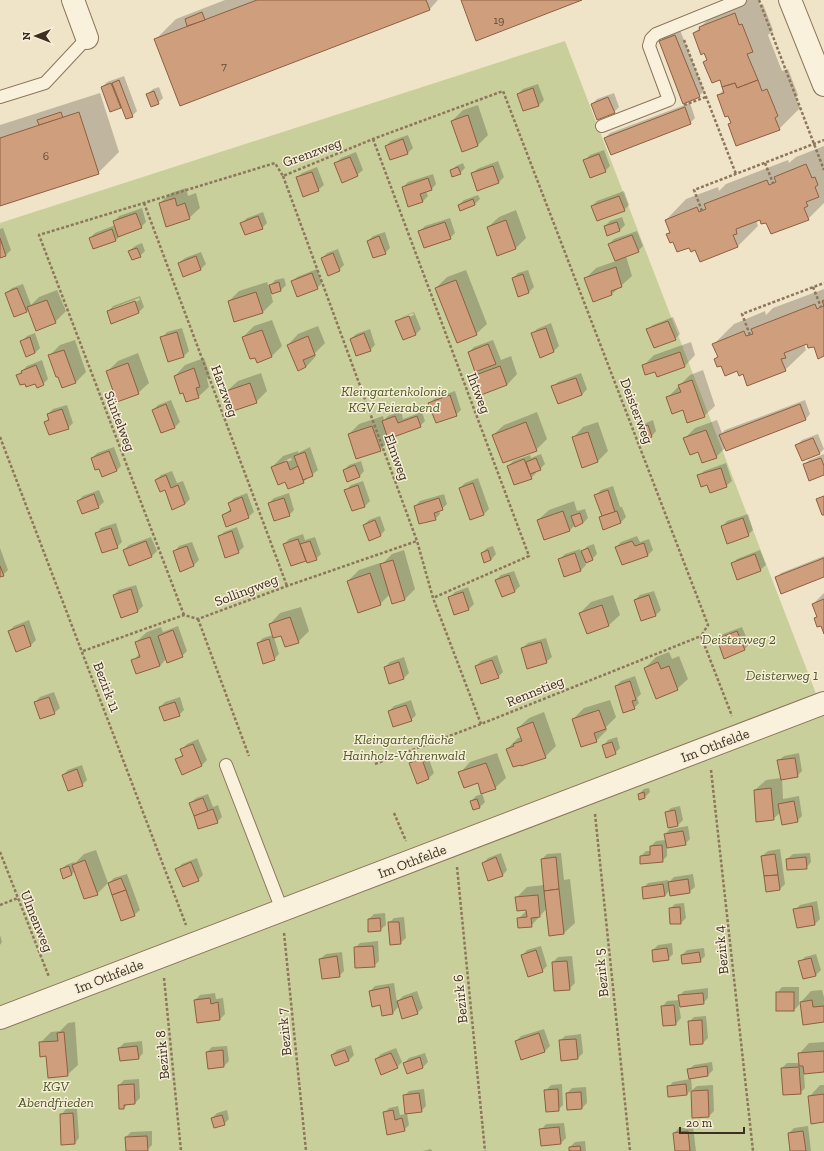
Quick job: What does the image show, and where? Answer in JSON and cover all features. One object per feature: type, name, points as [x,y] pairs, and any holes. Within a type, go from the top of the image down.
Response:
[{"type":"street","points":[[72,0],[87,38]]},
{"type":"street","points":[[790,0],[824,85]]},
{"type":"street","name":"Im Othfelde","points":[[0,1018],[824,703]]},
{"type":"lane","points":[[602,126],[669,100],[649,46],[651,39],[656,34],[740,0]]},
{"type":"lane","points":[[0,97],[45,83],[87,38]]},
{"type":"lane","points":[[226,765],[282,910]]},
{"type":"path","points":[[759,0],[824,170]]},
{"type":"path","points":[[678,25],[736,174]]},
{"type":"path","name":"Grenzweg","points":[[39,235],[275,163],[283,176],[373,139],[503,92]]},
{"type":"path","name":"Deisterweg","points":[[503,92],[708,625],[701,636]]},
{"type":"path","name":"Ihtweg","points":[[373,139],[530,556],[433,598]]},
{"type":"path","points":[[702,211],[694,190],[824,140]]},
{"type":"path","points":[[765,162],[773,183]]},
{"type":"path","name":"Elmweg","points":[[283,176],[417,540],[433,598],[481,724]]},
{"type":"path","name":"Harzweg","points":[[144,203],[287,586]]},
{"type":"path","name":"Süntelweg","points":[[39,235],[184,615]]},
{"type":"path","points":[[750,335],[742,314],[824,282]]},
{"type":"path","points":[[813,287],[821,307]]},
{"type":"path","name":"Bezirk 11","points":[[0,437],[194,944]]},
{"type":"path","name":"Sollingweg","points":[[198,619],[417,540]]},
{"type":"path","points":[[82,651],[184,615],[198,619],[249,756]]},
{"type":"path","points":[[701,636],[740,735]]},
{"type":"path","name":"Rennstieg","points":[[375,764],[481,724],[701,636]]},
{"type":"path","name":"Bezirk 4","points":[[709,747],[753,1151]]},
{"type":"path","name":"Bezirk 5","points":[[592,792],[630,1151]]},
{"type":"path","points":[[394,814],[414,860]]},
{"type":"path","name":"Bezirk 6","points":[[455,844],[485,1151]]},
{"type":"path","name":"Ulmenweg","points":[[0,852],[57,996]]},
{"type":"path","points":[[0,905],[18,898]]},
{"type":"path","name":"Bezirk 7","points":[[282,910],[306,1151]]},
{"type":"path","name":"Bezirk 8","points":[[158,958],[164,977],[181,1151]]},
{"type":"green space","name":"Kleingartenfläche Hainholz-Vahrenwald","points":[[565,41],[820,704],[824,703],[824,1151],[0,1151],[0,223]]},
{"type":"building","points":[[257,0],[426,0],[430,10],[180,106],[154,39]]},
{"type":"building","points":[[461,0],[582,0],[476,41]]},
{"type":"building","points":[[202,12],[205,20],[187,26],[185,19]]},
{"type":"building","points":[[735,13],[739,25],[742,24],[753,52],[747,54],[758,80],[737,88],[735,83],[722,87],[720,80],[712,83],[703,62],[707,60],[704,53],[701,55],[693,33],[700,30],[699,27]]},
{"type":"building","points":[[675,35],[700,97],[683,104],[659,41]]},
{"type":"building","points":[[119,80],[133,117],[126,119],[112,83]]},
{"type":"building","points":[[758,80],[762,91],[767,89],[778,116],[775,118],[780,130],[736,146],[728,124],[731,123],[728,116],[725,117],[717,95],[724,93],[722,87],[735,83],[737,88]]},
{"type":"building","points":[[111,83],[121,108],[110,112],[101,87]]},
{"type":"building","points":[[533,88],[539,106],[523,111],[517,94]]},
{"type":"building","points":[[154,91],[159,104],[151,107],[146,94]]},
{"type":"building","points":[[608,97],[615,113],[597,120],[591,104]]},
{"type":"building","points":[[685,107],[691,124],[611,155],[604,138]]},
{"type":"building","points":[[61,112],[63,118],[39,125],[37,120]]},
{"type":"building","points":[[79,112],[99,174],[0,206],[0,138]]},
{"type":"building","points":[[468,115],[478,146],[462,152],[451,121]]},
{"type":"building","points":[[403,139],[408,154],[390,160],[385,146]]},
{"type":"building","points":[[599,154],[606,172],[590,178],[583,160]]},
{"type":"building","points":[[350,157],[358,176],[342,183],[334,163]]},
{"type":"building","points":[[806,164],[812,178],[815,177],[818,185],[815,187],[819,197],[806,202],[808,206],[804,208],[809,220],[771,234],[766,223],[761,224],[760,220],[736,229],[737,234],[733,235],[738,247],[700,262],[695,250],[691,252],[689,248],[677,252],[673,242],[670,243],[666,234],[670,233],[665,220],[697,207],[699,212],[706,209],[704,204],[767,180],[769,185],[776,182],[774,177]]},
{"type":"building","points":[[493,166],[499,183],[477,191],[471,173]]},
{"type":"building","points":[[458,167],[461,174],[452,177],[450,170]]},
{"type":"building","points":[[312,172],[319,191],[303,197],[296,177]]},
{"type":"building","points":[[428,178],[432,190],[420,194],[423,202],[408,207],[402,187]]},
{"type":"building","points":[[619,196],[625,211],[597,221],[591,206]]},
{"type":"building","points":[[175,198],[177,206],[185,203],[190,219],[166,227],[159,203]]},
{"type":"building","points":[[473,199],[475,205],[460,211],[458,205]]},
{"type":"building","points":[[136,213],[142,228],[118,237],[113,221]]},
{"type":"building","points":[[258,216],[263,229],[245,235],[240,223]]},
{"type":"building","points":[[506,220],[516,249],[497,256],[487,227]]},
{"type":"building","points":[[445,222],[451,239],[424,248],[418,231]]},
{"type":"building","points":[[617,222],[620,231],[607,236],[604,226]]},
{"type":"building","points":[[112,229],[116,241],[93,249],[89,238]]},
{"type":"building","points":[[632,235],[639,252],[615,261],[608,244]]},
{"type":"building","points":[[379,236],[386,254],[373,258],[367,241]]},
{"type":"building","points":[[0,238],[6,256],[0,258]]},
{"type":"building","points":[[137,248],[141,257],[132,260],[128,251]]},
{"type":"building","points":[[333,253],[340,271],[328,276],[321,258]]},
{"type":"building","points":[[196,256],[201,270],[183,277],[178,263]]},
{"type":"building","points":[[616,267],[622,287],[611,291],[612,295],[593,302],[584,278]]},
{"type":"building","points":[[312,273],[318,289],[297,297],[291,281]]},
{"type":"building","points":[[523,274],[529,293],[518,297],[512,278]]},
{"type":"building","points":[[456,280],[477,335],[457,343],[435,288]]},
{"type":"building","points":[[279,282],[281,291],[272,294],[269,285]]},
{"type":"building","points":[[17,288],[27,312],[14,317],[5,293]]},
{"type":"building","points":[[256,292],[263,313],[234,322],[228,301]]},
{"type":"building","points":[[47,300],[56,323],[36,331],[27,307]]},
{"type":"building","points":[[135,301],[139,313],[111,324],[107,311]]},
{"type":"building","points":[[815,304],[817,309],[824,306],[824,356],[818,359],[814,347],[808,348],[807,344],[784,353],[786,358],[781,359],[786,371],[747,386],[743,374],[739,376],[737,371],[725,376],[721,366],[717,367],[714,359],[718,357],[712,344],[744,331],[746,336],[753,334],[751,329]]},
{"type":"building","points":[[409,316],[416,335],[403,340],[395,321]]},
{"type":"building","points":[[668,321],[676,340],[654,348],[646,329]]},
{"type":"building","points":[[546,328],[554,352],[540,358],[531,333]]},
{"type":"building","points":[[262,330],[272,357],[257,363],[255,358],[250,359],[242,337]]},
{"type":"building","points":[[177,332],[184,357],[168,362],[160,337]]},
{"type":"building","points":[[364,333],[371,351],[356,356],[350,339]]},
{"type":"building","points":[[308,336],[315,355],[303,360],[306,367],[298,371],[287,345]]},
{"type":"building","points":[[30,337],[35,353],[26,357],[20,341]]},
{"type":"building","points":[[488,344],[496,364],[475,372],[468,352]]},
{"type":"building","points":[[64,350],[76,383],[62,388],[58,377],[56,377],[48,355]]},
{"type":"building","points":[[680,352],[685,367],[657,377],[655,372],[645,375],[642,365]]},
{"type":"building","points":[[128,363],[139,394],[117,402],[106,371]]},
{"type":"building","points":[[36,365],[44,385],[37,388],[35,384],[26,387],[25,384],[20,385],[16,375],[22,373],[21,371]]},
{"type":"building","points":[[500,366],[507,385],[481,395],[473,376]]},
{"type":"building","points":[[194,368],[200,387],[196,388],[199,398],[186,402],[183,393],[180,394],[174,376]]},
{"type":"building","points":[[576,378],[582,395],[558,404],[551,386]]},
{"type":"building","points":[[692,380],[705,417],[687,423],[683,410],[672,414],[666,397],[681,392],[678,385]]},
{"type":"building","points":[[250,383],[257,403],[233,411],[226,391]]},
{"type":"building","points":[[450,395],[457,416],[436,423],[428,403]]},
{"type":"building","points":[[166,404],[175,428],[161,433],[152,410]]},
{"type":"building","points":[[800,404],[806,420],[726,451],[719,435]]},
{"type":"building","points":[[62,409],[69,429],[49,435],[44,422],[49,420],[47,414]]},
{"type":"building","points":[[395,416],[398,423],[417,416],[421,427],[388,439],[382,421]]},
{"type":"building","points":[[526,422],[537,451],[503,463],[492,435]]},
{"type":"building","points":[[648,425],[652,437],[643,440],[640,428]]},
{"type":"building","points":[[372,426],[381,451],[356,459],[348,434]]},
{"type":"building","points":[[706,430],[717,458],[702,463],[698,452],[690,455],[683,438]]},
{"type":"building","points":[[588,432],[598,462],[582,468],[572,437]]},
{"type":"building","points":[[813,438],[820,454],[802,461],[795,445]]},
{"type":"building","points":[[109,451],[117,471],[102,477],[99,469],[95,470],[91,458]]},
{"type":"building","points":[[305,452],[313,476],[303,480],[294,456]]},
{"type":"building","points":[[536,458],[541,470],[530,474],[526,462]]},
{"type":"building","points":[[821,458],[824,466],[824,475],[809,481],[803,464]]},
{"type":"building","points":[[524,459],[532,479],[514,485],[507,466]]},
{"type":"building","points":[[287,461],[290,470],[298,466],[304,483],[288,489],[285,482],[278,485],[271,467]]},
{"type":"building","points":[[355,465],[360,477],[347,482],[343,470]]},
{"type":"building","points":[[721,468],[727,487],[710,493],[707,485],[701,487],[697,475]]},
{"type":"building","points":[[166,475],[171,488],[178,485],[185,504],[172,510],[165,490],[160,492],[155,480]]},
{"type":"building","points":[[473,483],[484,515],[470,520],[459,488]]},
{"type":"building","points":[[358,485],[365,507],[352,511],[344,490]]},
{"type":"building","points":[[608,490],[615,512],[602,516],[594,495]]},
{"type":"building","points":[[94,494],[99,508],[82,514],[77,501]]},
{"type":"building","points":[[824,496],[824,515],[822,515],[816,499]]},
{"type":"building","points":[[242,497],[249,518],[226,527],[222,515],[231,511],[228,503]]},
{"type":"building","points":[[284,498],[290,516],[274,521],[268,503]]},
{"type":"building","points":[[439,498],[443,510],[434,513],[436,520],[419,524],[414,506]]},
{"type":"building","points":[[563,511],[570,531],[544,540],[537,520]]},
{"type":"building","points":[[617,511],[621,523],[603,530],[599,517]]},
{"type":"building","points":[[580,513],[583,523],[575,527],[571,516]]},
{"type":"building","points":[[743,518],[749,536],[727,544],[721,526]]},
{"type":"building","points":[[375,520],[381,536],[369,541],[363,525]]},
{"type":"building","points":[[111,528],[118,548],[102,553],[95,533]]},
{"type":"building","points":[[232,531],[239,553],[225,558],[218,536]]},
{"type":"building","points":[[298,539],[306,561],[291,566],[283,544]]},
{"type":"building","points":[[146,541],[152,557],[129,566],[123,550]]},
{"type":"building","points":[[310,541],[317,560],[307,563],[300,544]]},
{"type":"building","points":[[632,541],[635,546],[644,543],[648,556],[622,565],[615,547]]},
{"type":"building","points":[[187,546],[194,566],[180,572],[173,551]]},
{"type":"building","points":[[588,548],[593,560],[586,563],[581,551]]},
{"type":"building","points":[[488,550],[491,560],[484,563],[481,553]]},
{"type":"building","points":[[575,553],[581,571],[564,577],[558,559]]},
{"type":"building","points":[[755,554],[761,571],[737,580],[731,563]]},
{"type":"building","points":[[824,558],[824,577],[781,594],[775,577]]},
{"type":"building","points":[[393,560],[405,600],[392,604],[380,564]]},
{"type":"building","points":[[0,566],[4,576],[0,577]]},
{"type":"building","points":[[370,573],[381,605],[358,613],[347,581]]},
{"type":"building","points":[[509,575],[515,592],[502,597],[495,580]]},
{"type":"building","points":[[131,589],[138,612],[121,618],[113,595]]},
{"type":"building","points":[[463,592],[469,610],[454,615],[448,597]]},
{"type":"building","points":[[649,595],[656,616],[641,621],[634,600]]},
{"type":"building","points":[[824,599],[824,634],[821,626],[817,627],[814,618],[817,617],[812,604]]},
{"type":"building","points":[[602,605],[609,626],[587,634],[579,613]]},
{"type":"building","points":[[290,617],[299,643],[285,647],[281,636],[273,638],[269,624]]},
{"type":"building","points":[[24,625],[31,646],[16,652],[8,631]]},
{"type":"building","points":[[173,630],[183,657],[167,663],[158,636]]},
{"type":"building","points":[[737,631],[745,650],[724,659],[717,639]]},
{"type":"building","points":[[150,637],[160,666],[136,674],[131,660],[140,657],[135,642]]},
{"type":"building","points":[[269,639],[275,660],[263,664],[257,643]]},
{"type":"building","points":[[541,642],[547,663],[527,669],[521,648]]},
{"type":"building","points":[[492,660],[499,678],[481,684],[475,666]]},
{"type":"building","points":[[399,662],[404,679],[389,684],[384,667]]},
{"type":"building","points":[[658,662],[661,669],[669,666],[678,690],[656,699],[644,668]]},
{"type":"building","points":[[630,681],[636,700],[632,701],[635,709],[623,713],[615,686]]},
{"type":"building","points":[[49,697],[55,714],[40,719],[34,702]]},
{"type":"building","points":[[175,702],[180,716],[164,721],[159,707]]},
{"type":"building","points":[[406,705],[412,721],[393,727],[388,711]]},
{"type":"building","points":[[599,710],[606,729],[594,733],[597,742],[581,747],[572,719]]},
{"type":"building","points":[[533,722],[546,758],[513,767],[506,749],[514,746],[513,744],[522,741],[517,728]]},
{"type":"building","points":[[612,742],[616,754],[606,758],[602,745]]},
{"type":"building","points":[[193,744],[202,766],[182,775],[175,759],[183,756],[180,749]]},
{"type":"building","points":[[795,758],[798,777],[781,780],[777,760]]},
{"type":"building","points":[[422,759],[429,779],[417,784],[409,763]]},
{"type":"building","points":[[486,763],[496,789],[481,794],[478,783],[464,788],[458,772]]},
{"type":"building","points":[[77,769],[83,786],[68,791],[62,775]]},
{"type":"building","points":[[771,788],[774,820],[756,822],[754,790]]},
{"type":"building","points":[[644,792],[645,798],[639,800],[638,794]]},
{"type":"building","points":[[203,798],[208,811],[194,816],[189,803]]},
{"type":"building","points":[[477,799],[480,808],[473,810],[470,801]]},
{"type":"building","points":[[794,801],[798,822],[782,825],[778,804]]},
{"type":"building","points":[[213,809],[218,823],[198,829],[194,816]]},
{"type":"building","points":[[675,810],[678,826],[668,828],[665,812]]},
{"type":"building","points":[[683,831],[686,845],[667,848],[664,834]]},
{"type":"building","points":[[662,845],[663,862],[640,864],[640,856],[650,855],[650,846]]},
{"type":"building","points":[[775,854],[778,875],[764,876],[761,856]]},
{"type":"building","points":[[496,857],[503,876],[488,881],[482,863]]},
{"type":"building","points":[[556,857],[559,889],[544,891],[541,859]]},
{"type":"building","points":[[806,857],[807,869],[787,870],[786,859]]},
{"type":"building","points":[[85,860],[98,895],[84,899],[72,865]]},
{"type":"building","points":[[191,862],[199,881],[183,887],[175,869]]},
{"type":"building","points":[[69,866],[72,875],[63,879],[60,869]]},
{"type":"building","points":[[778,875],[780,890],[766,892],[764,876]]},
{"type":"building","points":[[121,878],[126,890],[112,895],[108,883]]},
{"type":"building","points":[[688,879],[690,893],[670,896],[668,882]]},
{"type":"building","points":[[663,884],[665,896],[643,899],[642,887]]},
{"type":"building","points":[[559,889],[564,934],[549,936],[544,891]]},
{"type":"building","points":[[126,890],[135,916],[121,921],[112,895]]},
{"type":"building","points":[[538,895],[540,917],[531,918],[532,927],[518,928],[517,918],[527,917],[526,910],[517,911],[515,897]]},
{"type":"building","points":[[812,906],[815,925],[797,928],[793,909]]},
{"type":"building","points":[[680,907],[681,924],[670,924],[669,908]]},
{"type":"building","points":[[380,918],[381,931],[368,932],[368,919]]},
{"type":"building","points":[[388,922],[399,922],[401,944],[390,945]]},
{"type":"building","points":[[373,946],[375,967],[355,968],[354,947]]},
{"type":"building","points":[[667,948],[669,960],[653,962],[652,950]]},
{"type":"building","points":[[536,950],[543,972],[528,977],[521,955]]},
{"type":"building","points":[[699,952],[701,962],[682,964],[681,955]]},
{"type":"building","points":[[337,956],[340,977],[322,979],[319,959]]},
{"type":"building","points":[[811,958],[816,976],[803,979],[798,961]]},
{"type":"building","points":[[567,961],[570,990],[554,991],[552,962]]},
{"type":"building","points":[[389,987],[393,1014],[382,1016],[380,1005],[372,1007],[369,991]]},
{"type":"building","points":[[776,992],[794,992],[794,1011],[776,1011]]},
{"type":"building","points":[[703,993],[704,1004],[680,1007],[678,995]]},
{"type":"building","points":[[412,996],[418,1014],[402,1019],[397,1001]]},
{"type":"building","points":[[210,998],[211,1004],[218,1002],[220,1020],[197,1023],[194,1000]]},
{"type":"building","points":[[812,1000],[813,1007],[824,1006],[824,1022],[803,1025],[800,1002]]},
{"type":"building","points":[[674,1005],[676,1025],[663,1026],[661,1006]]},
{"type":"building","points":[[702,1020],[703,1044],[690,1045],[688,1021]]},
{"type":"building","points":[[64,1032],[68,1076],[48,1078],[46,1056],[40,1057],[39,1042],[58,1041],[57,1033]]},
{"type":"building","points":[[539,1033],[545,1052],[521,1060],[515,1041]]},
{"type":"building","points":[[576,1039],[578,1059],[561,1061],[559,1040]]},
{"type":"building","points":[[137,1046],[139,1059],[120,1061],[118,1048]]},
{"type":"building","points":[[223,1050],[224,1067],[208,1069],[206,1052]]},
{"type":"building","points":[[345,1050],[349,1061],[335,1066],[331,1055]]},
{"type":"building","points":[[824,1051],[824,1072],[804,1074],[803,1066],[799,1066],[798,1053]]},
{"type":"building","points":[[391,1053],[398,1068],[381,1075],[375,1059]]},
{"type":"building","points":[[420,1057],[423,1068],[407,1074],[403,1063]]},
{"type":"building","points":[[707,1066],[708,1076],[689,1079],[687,1069]]},
{"type":"building","points":[[799,1067],[801,1094],[783,1095],[781,1068]]},
{"type":"building","points":[[134,1084],[135,1104],[124,1105],[124,1109],[119,1109],[118,1085]]},
{"type":"building","points":[[686,1084],[687,1095],[668,1097],[667,1086]]},
{"type":"building","points":[[558,1089],[559,1111],[546,1112],[544,1090]]},
{"type":"building","points":[[708,1090],[709,1117],[692,1118],[691,1091]]},
{"type":"building","points":[[581,1092],[582,1109],[567,1110],[566,1093]]},
{"type":"building","points":[[419,1093],[422,1112],[405,1114],[403,1095]]},
{"type":"building","points":[[824,1094],[824,1122],[811,1124],[808,1096]]},
{"type":"building","points":[[393,1110],[395,1120],[402,1118],[405,1131],[387,1135],[383,1112]]},
{"type":"building","points":[[73,1113],[75,1144],[61,1145],[60,1114]]},
{"type":"building","points":[[222,1115],[225,1125],[214,1128],[211,1118]]},
{"type":"building","points":[[559,1127],[561,1144],[541,1146],[539,1129]]},
{"type":"building","points":[[688,1131],[690,1151],[675,1151],[673,1133]]},
{"type":"building","points":[[803,1131],[806,1151],[790,1151],[788,1133]]},
{"type":"building","points":[[147,1136],[148,1151],[126,1151],[125,1137]]},
{"type":"building","points":[[580,1146],[581,1151],[569,1151],[569,1147]]},
{"type":"park label","name":"Kleingartenkolonie KGV Feierabend","points":[[394,400]]},
{"type":"park label","name":"Deisterweg 2","points":[[739,639]]},
{"type":"park label","name":"Deisterweg 1","points":[[782,675]]},
{"type":"park label","name":"KGV Abendfrieden","points":[[56,1094]]}]
